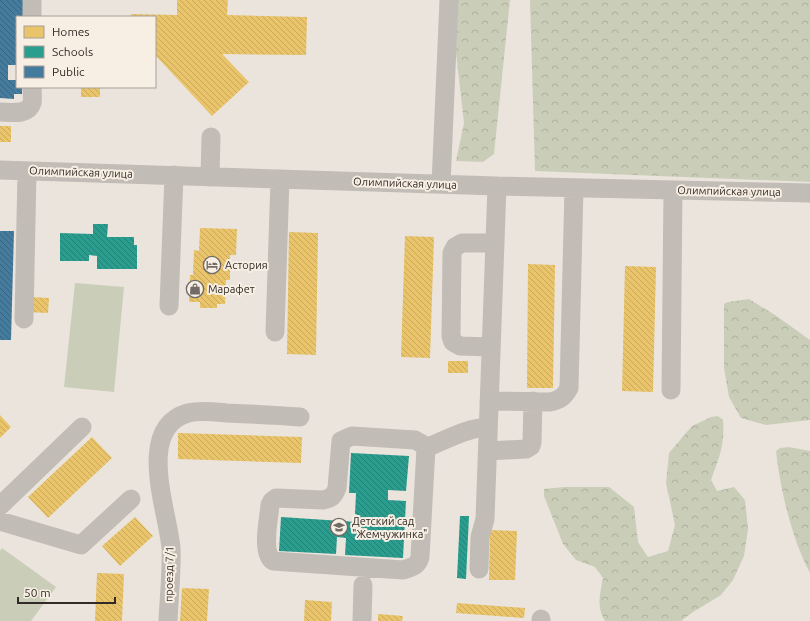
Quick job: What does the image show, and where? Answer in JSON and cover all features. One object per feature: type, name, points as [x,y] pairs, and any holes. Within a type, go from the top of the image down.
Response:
[{"type":"street","points":[[32,0],[32,16]]},
{"type":"street","points":[[441,184],[449,0]]},
{"type":"street","points":[[0,112],[18,113],[29,108],[32,103],[32,88]]},
{"type":"street","points":[[210,176],[211,137]]},
{"type":"street","name":"Олимпийская улица","points":[[0,170],[497,186],[810,193]]},
{"type":"street","points":[[24,319],[27,171]]},
{"type":"street","points":[[169,306],[174,175]]},
{"type":"street","points":[[275,332],[280,179]]},
{"type":"street","points":[[478,569],[480,537],[485,519],[497,186]]},
{"type":"street","points":[[489,401],[559,400],[565,396],[569,388],[574,188]]},
{"type":"street","points":[[671,390],[673,190]]},
{"type":"street","points":[[491,347],[460,346],[453,342],[451,336],[452,253],[455,247],[462,243],[494,244]]},
{"type":"street","points":[[488,451],[526,449],[531,446],[534,401]]},
{"type":"street","name":"проезд 7/1","points":[[168,621],[171,549],[159,481],[159,447],[161,438],[166,429],[179,417],[197,412],[300,416]]},
{"type":"street","points":[[0,506],[82,427]]},
{"type":"street","points":[[426,448],[466,431],[488,427]]},
{"type":"street","points":[[352,436],[415,440],[424,444],[426,448],[420,557],[419,562],[415,566],[403,570],[273,561],[270,559],[266,547],[270,505],[272,501],[276,498],[331,499],[337,488],[341,441],[352,436]]},
{"type":"street","points":[[0,521],[81,545],[131,499]]},
{"type":"street","points":[[362,621],[363,585]]},
{"type":"green space","points":[[458,0],[510,0],[494,154],[483,162],[456,161],[464,123],[456,53]]},
{"type":"green space","points":[[530,0],[810,0],[810,182],[535,171]]},
{"type":"green space","points":[[75,283],[124,287],[114,392],[64,387]]},
{"type":"green space","points":[[749,299],[775,315],[810,340],[810,420],[766,425],[741,418],[729,397],[724,368],[724,304]]},
{"type":"green space","points":[[718,416],[723,420],[723,437],[721,451],[711,480],[717,491],[734,487],[745,500],[748,529],[744,556],[733,580],[721,595],[681,621],[605,621],[600,610],[600,595],[603,578],[595,567],[576,560],[563,544],[544,496],[544,489],[564,487],[609,487],[634,507],[638,542],[648,557],[668,551],[675,525],[666,483],[669,453],[692,426],[711,417]]},
{"type":"green space","points":[[789,447],[810,451],[810,573],[792,530],[778,466],[776,451],[780,448]]},
{"type":"green space","points":[[2,548],[56,587],[31,621],[0,621],[0,551]]},
{"type":"building: Homes","points":[[177,0],[228,0],[227,15],[307,17],[306,55],[222,54],[249,82],[212,116],[156,56],[156,16],[131,16],[131,14],[177,15]]},
{"type":"building: Homes","points":[[81,88],[100,88],[100,97],[81,97]]},
{"type":"building: Homes","points":[[0,126],[11,126],[11,142],[0,142]]},
{"type":"building: Homes","name":"Астория","points":[[200,228],[237,229],[236,255],[230,255],[230,280],[226,280],[225,304],[217,304],[217,308],[200,308],[200,302],[189,302],[190,275],[193,275],[194,250],[199,251]]},
{"type":"building: Homes","points":[[289,232],[318,233],[316,355],[287,354]]},
{"type":"building: Homes","points":[[405,236],[434,237],[430,358],[401,357]]},
{"type":"building: Homes","points":[[528,264],[555,265],[553,388],[527,388]]},
{"type":"building: Homes","points":[[625,266],[656,267],[653,392],[622,391]]},
{"type":"building: Homes","points":[[29,297],[49,298],[48,313],[28,312]]},
{"type":"building: Homes","points":[[448,361],[468,361],[468,373],[448,373]]},
{"type":"building: Homes","points":[[0,415],[11,427],[0,438]]},
{"type":"building: Homes","points":[[178,433],[302,437],[301,463],[178,459]]},
{"type":"building: Homes","points":[[92,437],[112,458],[48,518],[28,497]]},
{"type":"building: Homes","points":[[135,517],[153,536],[120,566],[102,546]]},
{"type":"building: Homes","points":[[490,530],[517,531],[515,580],[489,580]]},
{"type":"building: Homes","points":[[97,573],[124,574],[122,621],[95,621]]},
{"type":"building: Homes","points":[[182,588],[209,589],[207,621],[180,621]]},
{"type":"building: Homes","points":[[305,600],[332,602],[331,621],[304,621]]},
{"type":"building: Homes","points":[[457,603],[525,608],[524,618],[456,613]]},
{"type":"building: Homes","points":[[378,614],[403,616],[402,621],[378,621]]},
{"type":"building: Schools","points":[[93,224],[108,224],[107,237],[134,237],[134,245],[137,245],[137,269],[97,269],[97,256],[89,255],[89,261],[60,261],[60,233],[93,234]]},
{"type":"building: Schools","points":[[351,453],[409,456],[406,491],[388,490],[388,500],[406,501],[403,558],[345,555],[346,538],[337,537],[336,554],[279,551],[281,517],[357,522],[358,515],[355,514],[356,493],[349,493]]},
{"type":"building: Schools","points":[[460,516],[469,516],[466,579],[457,578]]},
{"type":"building: Public","points":[[0,0],[25,0],[25,16],[16,16],[16,65],[8,65],[8,80],[16,80],[16,88],[22,88],[22,94],[14,94],[14,99],[0,98]]},
{"type":"building: Public","points":[[0,231],[14,231],[11,340],[0,340]]},
{"type":"place","name":"Астория","points":[[212,265]]},
{"type":"place","name":"Марафет","points":[[195,289]]},
{"type":"place","name":"Детский сад \"Жемчужинка\"","points":[[339,527]]}]
